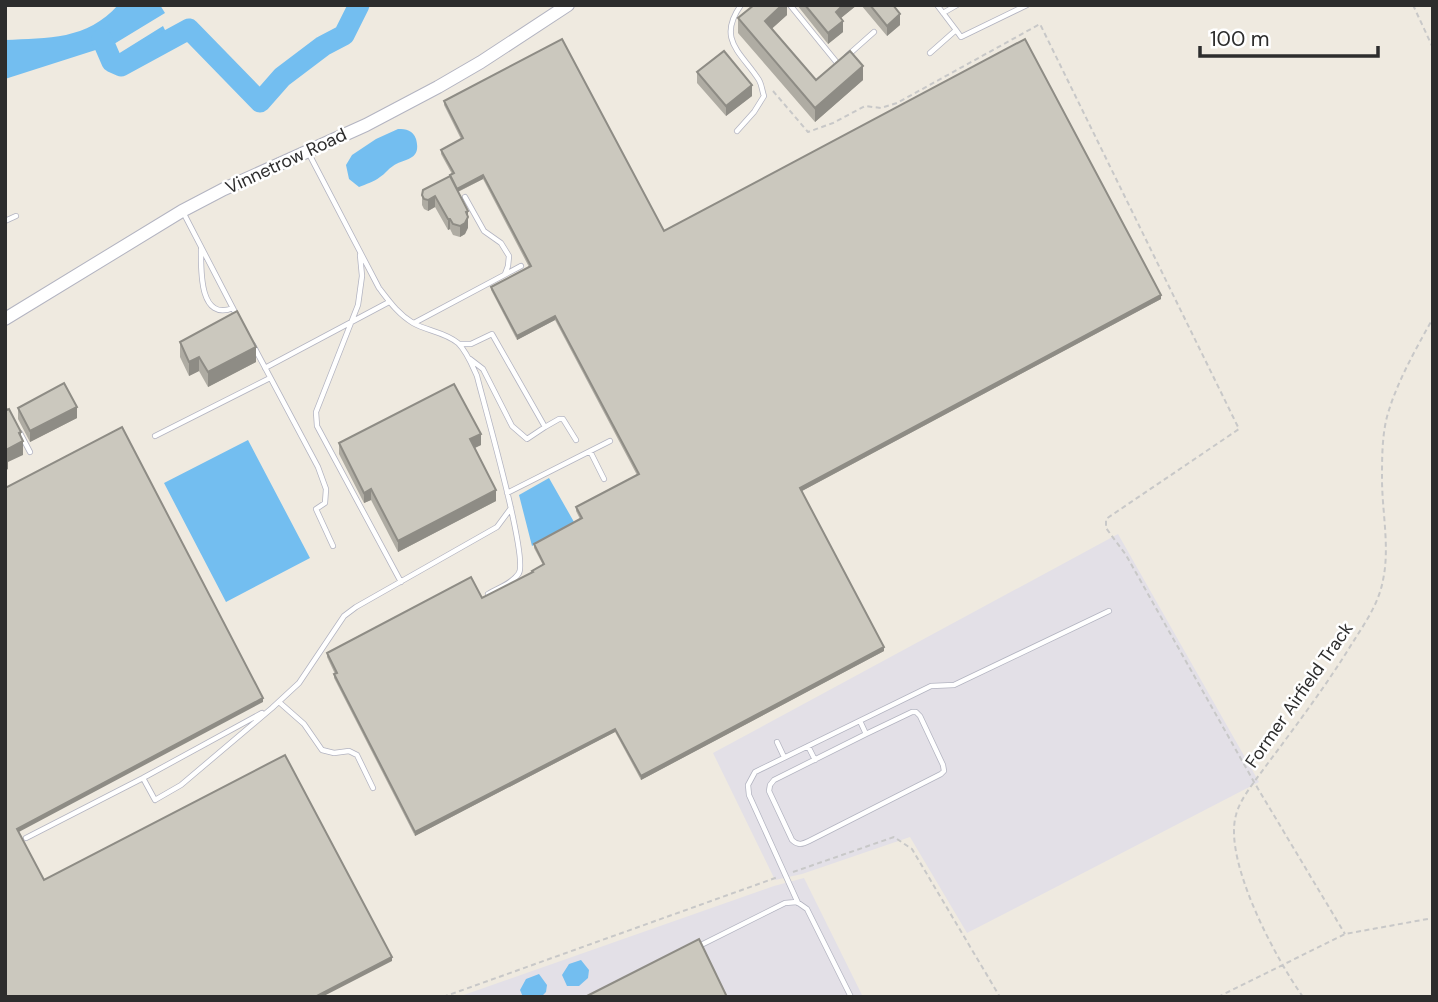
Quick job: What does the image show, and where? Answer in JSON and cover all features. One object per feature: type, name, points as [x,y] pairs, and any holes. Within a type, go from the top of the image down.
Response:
[{"type":"street","name":"Vinnetrow Road","points":[[5,319],[182,211],[366,125],[438,87],[568,5]]},
{"type":"lane","points":[[737,131],[764,96],[760,82],[740,56],[731,36],[735,13],[741,5]]},
{"type":"lane","points":[[790,5],[838,64],[874,32]]},
{"type":"lane","points":[[937,5],[961,37],[1027,5]]},
{"type":"lane","points":[[943,13],[957,5]]},
{"type":"lane","points":[[930,53],[956,30]]},
{"type":"lane","points":[[308,152],[379,288],[393,308],[413,323],[446,336],[458,344],[477,376],[511,507],[521,558],[521,571],[514,579],[488,594]]},
{"type":"lane","points":[[465,197],[484,231],[501,243],[509,256],[505,275]]},
{"type":"lane","points":[[182,211],[239,320]]},
{"type":"lane","points":[[5,220],[16,216]]},
{"type":"lane","points":[[201,248],[204,291],[208,302],[224,312],[233,308]]},
{"type":"lane","points":[[359,250],[362,276],[358,305],[316,412],[317,425],[401,582]]},
{"type":"lane","points":[[413,323],[521,266]]},
{"type":"lane","points":[[265,368],[389,302]]},
{"type":"lane","points":[[458,344],[471,344],[492,334],[545,427]]},
{"type":"lane","points":[[252,344],[326,489],[326,503],[316,509],[334,546]]},
{"type":"lane","points":[[468,357],[483,369],[512,426],[527,439],[563,419],[576,440]]},
{"type":"lane","points":[[155,436],[270,378]]},
{"type":"lane","points":[[18,428],[30,452]]},
{"type":"lane","points":[[507,493],[610,441]]},
{"type":"lane","points":[[590,451],[604,479]]},
{"type":"lane","points":[[143,778],[155,800],[181,785],[299,683],[344,616],[497,527],[511,507]]},
{"type":"lane","points":[[798,903],[749,795],[750,781],[755,772],[930,687],[954,685],[1109,611]]},
{"type":"lane","points":[[279,702],[303,724],[322,750],[334,753],[349,751],[357,755],[373,788]]},
{"type":"lane","points":[[26,838],[272,708]]},
{"type":"lane","points":[[912,712],[918,713],[944,771],[799,845],[792,840],[769,787],[774,780],[866,734],[912,712]]},
{"type":"lane","points":[[860,721],[866,734]]},
{"type":"lane","points":[[777,742],[785,757]]},
{"type":"lane","points":[[808,746],[815,760]]},
{"type":"lane","points":[[686,953],[785,902],[798,903],[807,909],[851,997]]},
{"type":"path","points":[[1413,5],[1433,48]]},
{"type":"path","points":[[767,85],[808,132],[833,123],[865,106],[881,108],[897,103],[1040,24],[1239,429],[1106,519],[1106,528],[1126,555],[1254,782],[1345,934]]},
{"type":"path","name":"Former Airfield Track","points":[[1303,997],[1282,965],[1247,890],[1234,846],[1236,815],[1254,782],[1331,678],[1378,598],[1385,562],[1382,479],[1383,442],[1389,410],[1408,365],[1433,318]]},
{"type":"path","points":[[1218,997],[1345,934],[1433,918]]},
{"type":"shaded area","points":[[1118,534],[1259,782],[967,933],[910,837],[802,874],[775,880],[713,753]]},
{"type":"shaded area","points":[[804,878],[863,997],[458,997],[774,886]]},
{"type":"water","points":[[118,5],[160,5],[165,13],[114,44],[118,54],[163,26],[169,38],[121,66],[112,62],[105,47],[5,79],[5,40],[51,37],[80,31],[93,25]]},
{"type":"water","points":[[398,129],[409,131],[415,136],[417,146],[414,155],[359,187],[349,179],[346,165],[352,155],[376,139]]},
{"type":"water","points":[[248,440],[310,558],[226,602],[164,483]]},
{"type":"water","points":[[549,478],[574,522],[532,546],[519,495]]},
{"type":"water","points":[[581,960],[589,970],[588,978],[579,986],[567,986],[562,975],[569,964]]},
{"type":"water","points":[[539,974],[547,985],[546,992],[541,997],[523,997],[520,990],[526,979]]},
{"type":"building","points":[[754,5],[782,5],[765,21],[816,80],[850,51],[863,66],[815,108],[738,18]]},
{"type":"building","points":[[805,5],[843,5],[836,12],[843,21],[828,33]]},
{"type":"building","points":[[870,5],[893,5],[900,14],[887,26]]},
{"type":"building","points":[[562,39],[664,231],[1025,39],[1161,295],[800,488],[884,647],[641,776],[615,729],[415,832],[334,674],[337,673],[327,653],[471,577],[482,598],[533,572],[544,564],[534,544],[582,518],[576,507],[639,474],[555,316],[517,336],[491,287],[531,266],[483,175],[457,189],[450,175],[454,173],[441,150],[463,138],[444,101]]},
{"type":"building","points":[[724,51],[752,85],[726,106],[697,72]]},
{"type":"building","points":[[450,176],[468,211],[465,223],[460,226],[448,219],[435,196],[428,200],[422,195],[423,190]]},
{"type":"building","points":[[237,311],[256,347],[208,372],[199,357],[189,362],[180,342]]},
{"type":"building","points":[[64,383],[77,407],[30,431],[18,408]]},
{"type":"building","points":[[454,384],[481,434],[470,439],[496,490],[398,541],[371,489],[364,493],[339,443]]},
{"type":"building","points":[[5,406],[21,432],[19,433],[23,441],[6,450],[8,455],[5,457]]},
{"type":"building","points":[[122,427],[263,698],[17,829],[44,880],[285,755],[392,957],[315,997],[5,997],[5,488]]},
{"type":"building","points":[[699,939],[727,997],[585,997]]},
{"type":"waterway","points":[[102,39],[112,62],[121,66],[189,29],[260,102],[282,77],[323,46],[344,35],[359,5]]}]
